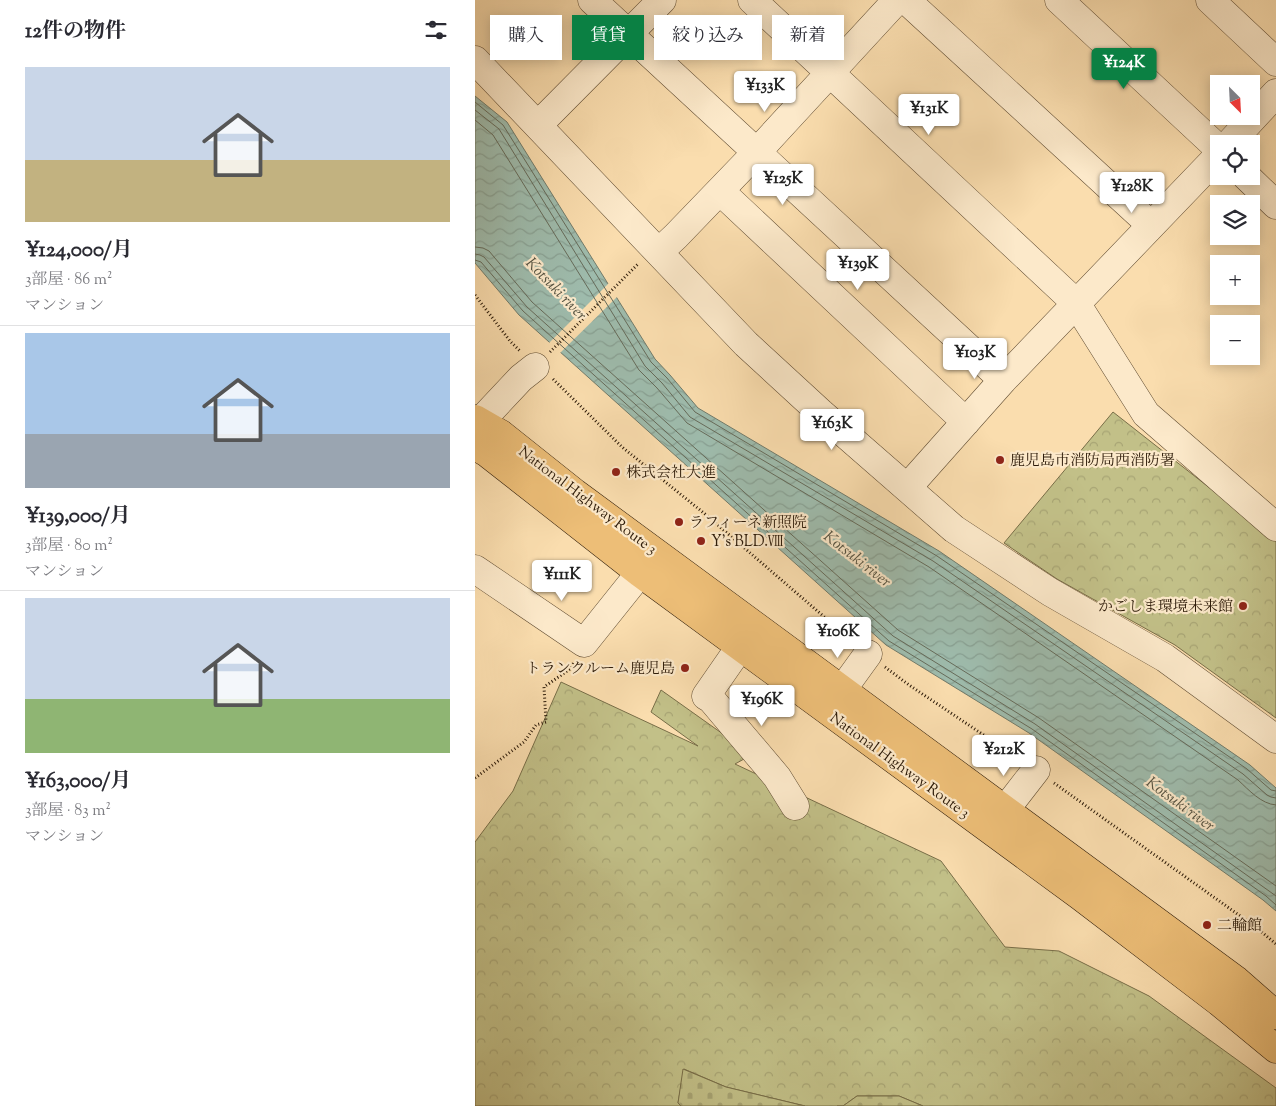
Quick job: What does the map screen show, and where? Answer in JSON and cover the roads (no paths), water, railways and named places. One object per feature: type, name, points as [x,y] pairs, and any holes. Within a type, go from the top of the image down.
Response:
[{"type":"highway","name":"National Highway Route 3","points":[[476,428],[487,454],[640,573],[1080,896],[1219,1002],[1276,1049]]},
{"type":"highway","name":"National Highway Route 3","points":[[476,428],[501,434],[575,492],[1228,975],[1276,1015]]},
{"type":"street","points":[[592,0],[608,15]]},
{"type":"street","points":[[644,19],[662,0]]},
{"type":"street","points":[[752,0],[1076,303],[1146,414],[1276,527]]},
{"type":"street","points":[[650,257],[757,153],[897,0]]},
{"type":"street","points":[[906,0],[1151,225]]},
{"type":"street","points":[[1059,0],[1210,142]]},
{"type":"street","points":[[1210,0],[1276,62]]},
{"type":"street","points":[[644,48],[1003,380]]},
{"type":"street","points":[[475,60],[537,125],[650,257],[821,413],[961,534],[1049,592],[1165,658],[1276,739]]},
{"type":"street","points":[[537,125],[603,60]]},
{"type":"street","points":[[1237,135],[1276,93]]},
{"type":"street","points":[[907,488],[1003,380],[1210,164]]},
{"type":"street","points":[[1255,185],[1276,205]]},
{"type":"street","points":[[720,191],[966,422]]},
{"type":"street","points":[[476,428],[521,378],[535,367]]},
{"type":"street","points":[[475,569],[584,643],[640,573]]},
{"type":"street","points":[[740,647],[706,696],[711,699],[777,778],[795,806]]},
{"type":"street","points":[[842,690],[868,654]]},
{"type":"street","points":[[1005,810],[1036,770]]},
{"type":"water","name":"Kotsuki river","points":[[475,96],[507,122],[655,359],[698,408],[939,551],[1250,765],[1276,788],[1276,911],[1029,733],[886,645],[519,315],[475,263]]},
{"type":"place","name":"鹿児島市消防局西消防署","points":[[1000,460]]},
{"type":"place","name":"株式会社大進","points":[[616,472]]},
{"type":"place","name":"ラフィーネ新照院","points":[[679,522]]},
{"type":"place","name":"Y's BLD.Ⅷ","points":[[701,541]]},
{"type":"place","name":"かごしま環境未来館","points":[[1243,606]]},
{"type":"place","name":"トランクルーム鹿児島","points":[[685,668]]},
{"type":"place","name":"二輪館","points":[[1207,925]]}]
